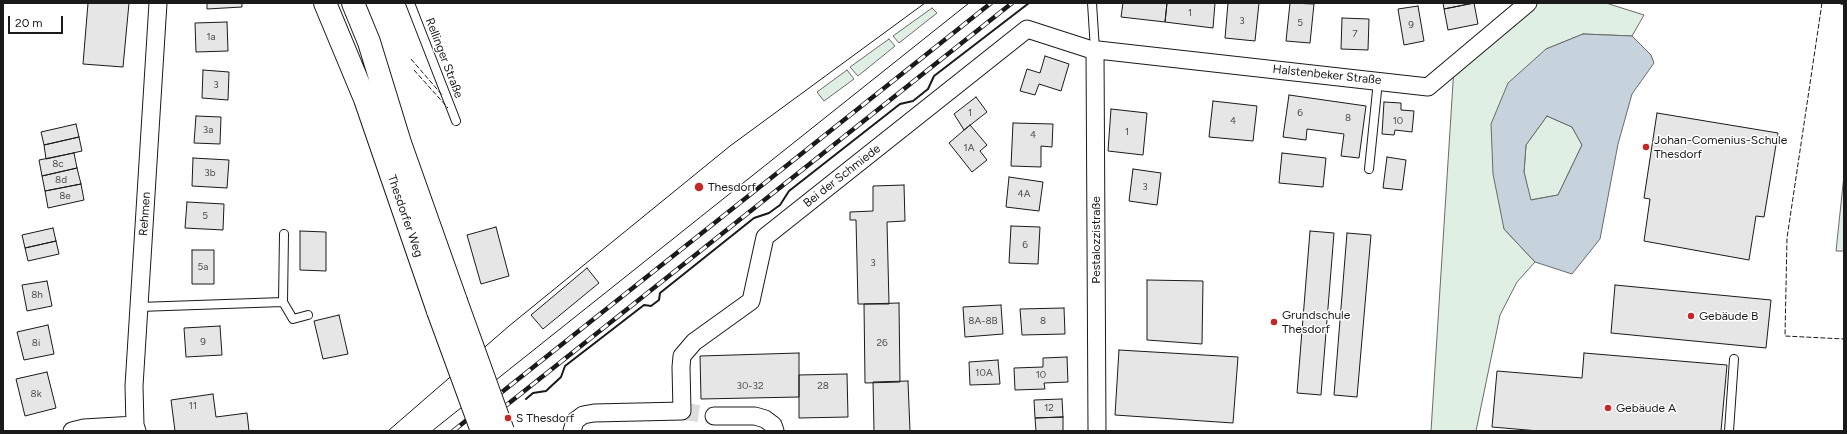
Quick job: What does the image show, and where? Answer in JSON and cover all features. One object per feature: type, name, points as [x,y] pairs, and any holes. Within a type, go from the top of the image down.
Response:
[{"type":"street","name":"Rehmen","points":[[72,431],[84,428],[136,428],[134,386],[158,3]]},
{"type":"street","name":"Thesdorfer Weg","points":[[325,3],[365,99],[447,306],[503,431]]},
{"type":"street","name":"Thesdorfer Weg","points":[[353,3],[369,42],[400,143],[482,431]]},
{"type":"street","name":"Halstenbeker Straße","points":[[1095,50],[1428,87],[1528,3]]},
{"type":"street","name":"Bei der Schmiede","points":[[572,431],[575,421],[584,415],[594,412],[682,411],[682,356],[694,342],[751,301],[765,237],[1026,29],[1095,50]]},
{"type":"street","name":"Pestalozzistraße","points":[[1095,50],[1097,431]]},
{"type":"street","points":[[714,416],[755,416],[765,419],[773,425],[775,431]]},
{"type":"lane","name":"Rellinger Straße","points":[[410,3],[456,122]]},
{"type":"lane","points":[[1092,3],[1095,50]]},
{"type":"lane","points":[[1369,169],[1378,81]]},
{"type":"lane","points":[[284,234],[283,302],[293,319],[308,315]]},
{"type":"lane","points":[[139,307],[283,302]]},
{"type":"lane","points":[[1729,431],[1734,358]]},
{"type":"green space","points":[[1528,3],[1606,3],[1644,15],[1632,36],[1583,34],[1546,49],[1504,229],[1535,262],[1517,282],[1500,315],[1476,431],[1431,431],[1454,67]]},
{"type":"green space","points":[[932,8],[937,13],[899,43],[893,36]]},
{"type":"green space","points":[[889,39],[895,46],[858,76],[850,67]]},
{"type":"green space","points":[[847,70],[854,79],[824,101],[817,92]]},
{"type":"green space","points":[[1547,116],[1572,127],[1582,145],[1558,195],[1530,200],[1524,172],[1526,145]]},
{"type":"green space","points":[[1844,175],[1844,251],[1836,251]]},
{"type":"shaded area","points":[[1583,34],[1632,36],[1651,55],[1654,63],[1632,94],[1618,144],[1600,239],[1572,274],[1535,262],[1504,229],[1493,174],[1491,124],[1508,83],[1546,49]],"holes":[[[1547,116],[1572,127],[1582,145],[1558,195],[1531,200],[1524,172],[1526,145]]]},
{"type":"building","points":[[88,3],[129,3],[123,67],[83,64]]},
{"type":"building","points":[[207,3],[242,3],[242,7],[207,9]]},
{"type":"building","points":[[1123,3],[1167,3],[1165,22],[1121,17]]},
{"type":"building","points":[[1167,3],[1215,3],[1213,28],[1165,22]]},
{"type":"building","points":[[1228,3],[1259,3],[1255,41],[1225,38]]},
{"type":"building","points":[[1290,3],[1314,4],[1310,43],[1286,41]]},
{"type":"building","points":[[1443,3],[1474,3],[1444,9]]},
{"type":"building","points":[[1474,3],[1478,24],[1448,30],[1444,9]]},
{"type":"building","points":[[1418,6],[1424,41],[1404,45],[1398,9]]},
{"type":"building","points":[[1342,18],[1369,19],[1368,50],[1341,49]]},
{"type":"building","points":[[227,22],[228,51],[196,52],[195,23]]},
{"type":"building","points":[[1045,56],[1069,64],[1061,91],[1039,84],[1035,95],[1020,91],[1027,69],[1040,73]]},
{"type":"building","points":[[203,70],[229,72],[228,100],[202,98]]},
{"type":"building","points":[[1289,95],[1366,106],[1359,158],[1341,156],[1344,134],[1307,129],[1306,140],[1283,137]]},
{"type":"building","points":[[976,97],[987,112],[964,130],[954,114]]},
{"type":"building","points":[[1213,101],[1257,106],[1253,141],[1209,137]]},
{"type":"building","points":[[1384,102],[1401,103],[1401,110],[1414,111],[1412,132],[1395,130],[1394,135],[1382,134]]},
{"type":"building","points":[[1111,109],[1147,113],[1143,155],[1108,151]]},
{"type":"building","points":[[1657,113],[1778,133],[1764,217],[1756,216],[1749,260],[1644,241],[1650,199],[1644,198]]},
{"type":"building","points":[[196,116],[221,117],[220,144],[194,143]]},
{"type":"building","points":[[1013,123],[1053,124],[1052,147],[1041,146],[1041,167],[1011,166]]},
{"type":"building","points":[[76,124],[79,137],[44,145],[41,132]]},
{"type":"building","points":[[970,125],[987,145],[980,151],[987,160],[972,172],[949,143]]},
{"type":"building","points":[[79,137],[82,151],[46,159],[44,145]]},
{"type":"building","points":[[74,153],[77,168],[42,176],[39,160]]},
{"type":"building","points":[[1282,153],[1326,158],[1323,187],[1279,183]]},
{"type":"building","points":[[1387,157],[1406,160],[1402,190],[1383,188]]},
{"type":"building","points":[[193,158],[229,160],[227,188],[192,186]]},
{"type":"building","points":[[77,168],[81,184],[45,191],[42,176]]},
{"type":"building","points":[[1133,169],[1161,173],[1157,205],[1129,201]]},
{"type":"building","points":[[1009,177],[1043,182],[1039,211],[1006,207]]},
{"type":"building","points":[[81,184],[84,200],[48,208],[45,191]]},
{"type":"building","points":[[904,185],[905,221],[887,222],[889,304],[858,304],[856,220],[850,220],[850,212],[873,211],[873,186]]},
{"type":"building","points":[[187,202],[224,204],[223,230],[185,228]]},
{"type":"building","points":[[1011,226],[1040,227],[1038,264],[1009,263]]},
{"type":"building","points":[[496,227],[509,276],[481,284],[467,235]]},
{"type":"building","points":[[53,228],[56,241],[25,248],[22,235]]},
{"type":"building","points":[[300,231],[326,232],[326,271],[300,270]]},
{"type":"building","points":[[1310,231],[1334,233],[1321,395],[1297,393]]},
{"type":"building","points":[[1347,233],[1371,235],[1357,397],[1334,395]]},
{"type":"building","points":[[56,241],[59,254],[28,261],[25,248]]},
{"type":"building","points":[[192,250],[214,250],[214,284],[192,284]]},
{"type":"building","points":[[587,268],[599,283],[543,329],[531,315]]},
{"type":"building","points":[[1147,280],[1203,281],[1202,344],[1147,340]]},
{"type":"building","points":[[47,281],[52,306],[27,311],[22,285]]},
{"type":"building","name":"Gebäude B","points":[[1615,285],[1771,300],[1766,348],[1611,333]]},
{"type":"building","points":[[899,303],[900,382],[865,383],[864,304]]},
{"type":"building","points":[[1001,305],[1003,334],[965,337],[963,307]]},
{"type":"building","points":[[1064,308],[1065,334],[1022,335],[1020,309]]},
{"type":"building","points":[[339,315],[348,354],[323,359],[314,321]]},
{"type":"building","points":[[48,325],[54,354],[24,360],[17,332]]},
{"type":"building","points":[[220,326],[222,355],[186,357],[184,328]]},
{"type":"building","points":[[1119,350],[1238,357],[1233,423],[1115,415]]},
{"type":"building","points":[[799,353],[799,397],[701,399],[700,356]]},
{"type":"building","name":"Gebäude A","points":[[1584,353],[1727,365],[1721,431],[1539,431],[1492,427],[1497,371],[1582,378]]},
{"type":"building","points":[[1067,357],[1068,382],[1044,383],[1045,389],[1015,390],[1014,368],[1043,367],[1043,358]]},
{"type":"building","points":[[998,360],[1000,384],[970,385],[969,362]]},
{"type":"building","points":[[47,372],[56,408],[25,416],[16,379]]},
{"type":"building","points":[[847,374],[848,417],[799,418],[799,375]]},
{"type":"building","points":[[908,381],[910,431],[874,431],[873,382]]},
{"type":"building","points":[[213,394],[216,417],[247,413],[249,431],[175,431],[171,400]]},
{"type":"building","points":[[1062,399],[1063,417],[1035,418],[1034,400]]},
{"type":"building","points":[[1063,417],[1063,431],[1036,431],[1035,418]]},
{"type":"tunnel","points":[[682,411],[714,416]]},
{"type":"tram line","points":[[388,431],[509,326],[730,146],[925,3]]},
{"type":"tram line","points":[[432,431],[969,3]]},
{"type":"railway","points":[[453,431],[991,3]]},
{"type":"railway","points":[[474,431],[1012,3]]},
{"type":"fence","points":[[1822,3],[1787,238],[1785,336],[1844,339]]},
{"type":"fence","points":[[1838,3],[1844,5]]},
{"type":"fence","points":[[411,59],[443,96]]},
{"type":"fence","points":[[414,70],[448,108]]},
{"type":"wall","points":[[526,399],[533,393],[546,391],[561,377],[565,366],[644,305],[651,306],[659,300],[660,293],[754,218],[769,213],[780,205],[789,191],[900,104],[913,101],[928,89],[934,76],[1029,3]]},
{"type":"place","name":"Johan-Comenius-Schule Thesdorf","points":[[1646,147]]},
{"type":"place","name":"Thesdorf","points":[[699,187]]},
{"type":"place","name":"Gebäude B","points":[[1691,316]]},
{"type":"place","name":"Grundschule Thesdorf","points":[[1274,322]]},
{"type":"place","name":"Gebäude A","points":[[1608,408]]},
{"type":"place","name":"S Thesdorf","points":[[508,418]]}]
